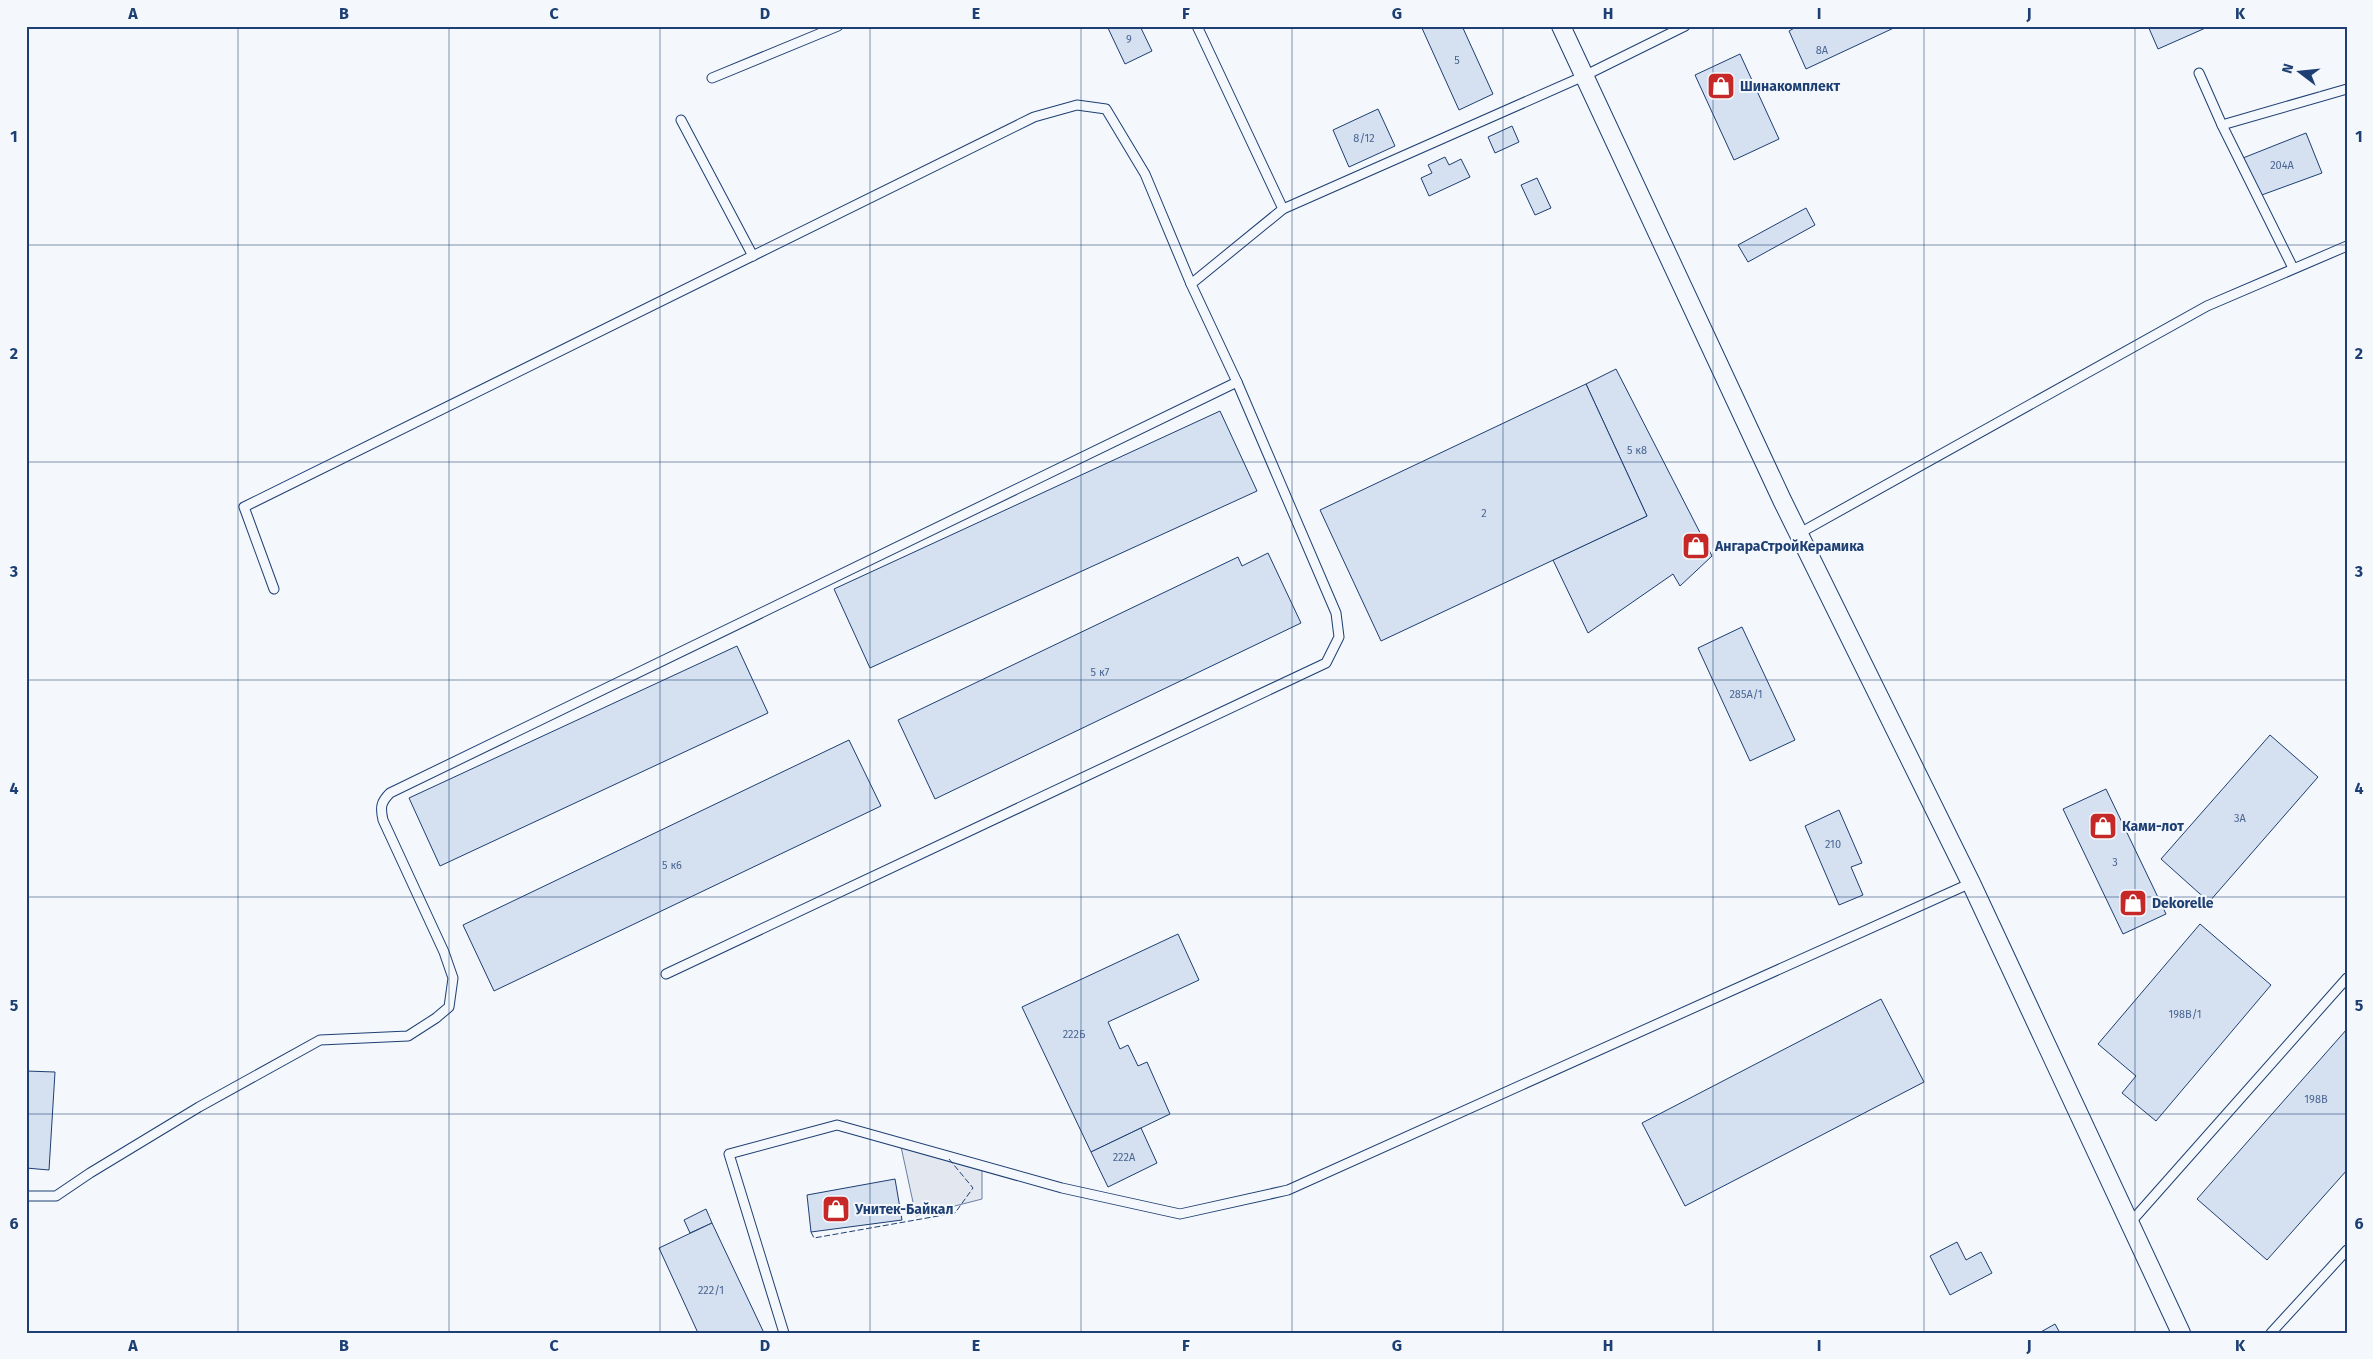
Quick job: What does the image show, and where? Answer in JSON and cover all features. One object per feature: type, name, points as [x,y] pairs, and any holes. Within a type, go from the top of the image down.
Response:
[{"type":"street","points":[[1561,26],[1798,534],[1971,883],[2181,1333]]},
{"type":"lane","points":[[712,78],[838,26]]},
{"type":"lane","points":[[1197,26],[1283,209]]},
{"type":"lane","points":[[1192,284],[1283,209],[1584,76],[1685,26]]},
{"type":"lane","points":[[2199,73],[2222,125],[2292,268]]},
{"type":"lane","points":[[2222,125],[2347,89]]},
{"type":"lane","points":[[274,589],[244,507],[1034,117],[1077,105],[1106,109],[1145,174],[1192,284],[1238,382],[1336,613],[1339,637],[1326,663],[666,974]]},
{"type":"lane","points":[[681,120],[753,256]]},
{"type":"lane","points":[[1798,534],[2207,306],[2347,246]]},
{"type":"lane","points":[[26,1196],[56,1196],[90,1173],[199,1108],[320,1040],[408,1036],[449,1007],[453,978],[444,952],[383,820],[380,808],[382,801],[390,793],[1238,382]]},
{"type":"lane","points":[[784,1333],[729,1154],[837,1124],[1062,1188],[1180,1214],[1288,1190],[1971,883]]},
{"type":"lane","points":[[2130,1222],[2347,978]]},
{"type":"lane","points":[[2271,1333],[2347,1250]]},
{"type":"shaded area","points":[[900,1142],[982,1165],[982,1199],[916,1216]]},
{"type":"building","points":[[1107,26],[1140,26],[1152,51],[1125,64]]},
{"type":"building","points":[[1421,26],[1462,26],[1493,94],[1459,110]]},
{"type":"building","points":[[1798,26],[1898,26],[1806,69],[1789,31]]},
{"type":"building","points":[[2148,26],[2210,26],[2158,49]]},
{"type":"building","points":[[1740,54],[1779,139],[1734,160],[1695,75]]},
{"type":"building","points":[[1378,109],[1395,146],[1349,167],[1333,130]]},
{"type":"building","points":[[1512,126],[1519,142],[1495,153],[1488,137]]},
{"type":"building","points":[[2306,133],[2322,173],[2259,196],[2243,158]]},
{"type":"building","points":[[1445,157],[1449,165],[1461,159],[1470,177],[1429,196],[1421,178],[1432,173],[1428,165]]},
{"type":"building","points":[[1537,178],[1551,208],[1535,215],[1521,185]]},
{"type":"building","points":[[1806,208],[1815,225],[1748,262],[1738,245]]},
{"type":"building","points":[[1616,369],[1712,556],[1680,586],[1673,574],[1588,633],[1553,560],[1647,516],[1586,384]]},
{"type":"building","points":[[1586,384],[1647,516],[1381,641],[1320,510]]},
{"type":"building","points":[[1220,411],[1257,491],[870,668],[834,589]]},
{"type":"building","points":[[1268,553],[1301,623],[935,799],[898,720],[1238,557],[1242,566]]},
{"type":"building","points":[[1742,627],[1795,740],[1750,761],[1698,648]]},
{"type":"building","points":[[737,646],[768,713],[440,866],[409,798]]},
{"type":"building","points":[[2270,735],[2318,777],[2209,902],[2161,859]]},
{"type":"building","points":[[849,740],[881,806],[494,991],[463,925]]},
{"type":"building","points":[[2106,789],[2166,914],[2123,934],[2063,809]]},
{"type":"building","points":[[1839,810],[1862,863],[1851,867],[1863,895],[1839,905],[1805,826]]},
{"type":"building","points":[[2200,924],[2271,985],[2156,1121],[2122,1093],[2136,1076],[2098,1044]]},
{"type":"building","points":[[1178,934],[1199,980],[1108,1022],[1120,1049],[1128,1045],[1138,1066],[1147,1062],[1170,1114],[1091,1152],[1022,1007]]},
{"type":"building","points":[[1881,999],[1924,1082],[1685,1206],[1642,1123]]},
{"type":"building","points":[[2347,1029],[2347,1170],[2267,1260],[2197,1199]]},
{"type":"building","points":[[26,1071],[55,1072],[49,1170],[26,1168]]},
{"type":"building","points":[[1141,1128],[1157,1163],[1108,1187],[1091,1152]]},
{"type":"building","points":[[895,1179],[902,1220],[811,1232],[807,1195]]},
{"type":"building","points":[[706,1209],[712,1223],[690,1233],[684,1220]]},
{"type":"building","points":[[712,1223],[764,1333],[698,1333],[659,1248]]},
{"type":"building","points":[[1957,1242],[1966,1260],[1981,1252],[1992,1273],[1950,1295],[1930,1256]]},
{"type":"building","points":[[2055,1324],[2060,1333],[2039,1333]]},
{"type":"fence","points":[[811,1232],[814,1238],[955,1213],[973,1188],[949,1159]]},
{"type":"place","name":"Шинакомплект","points":[[1721,86]]},
{"type":"place","name":"АнгараСтройКерамика","points":[[1696,546]]},
{"type":"place","name":"Ками-лот","points":[[2103,826]]},
{"type":"place","name":"Dekorelle","points":[[2133,903]]},
{"type":"place","name":"Унитек-Байкал","points":[[836,1209]]}]
